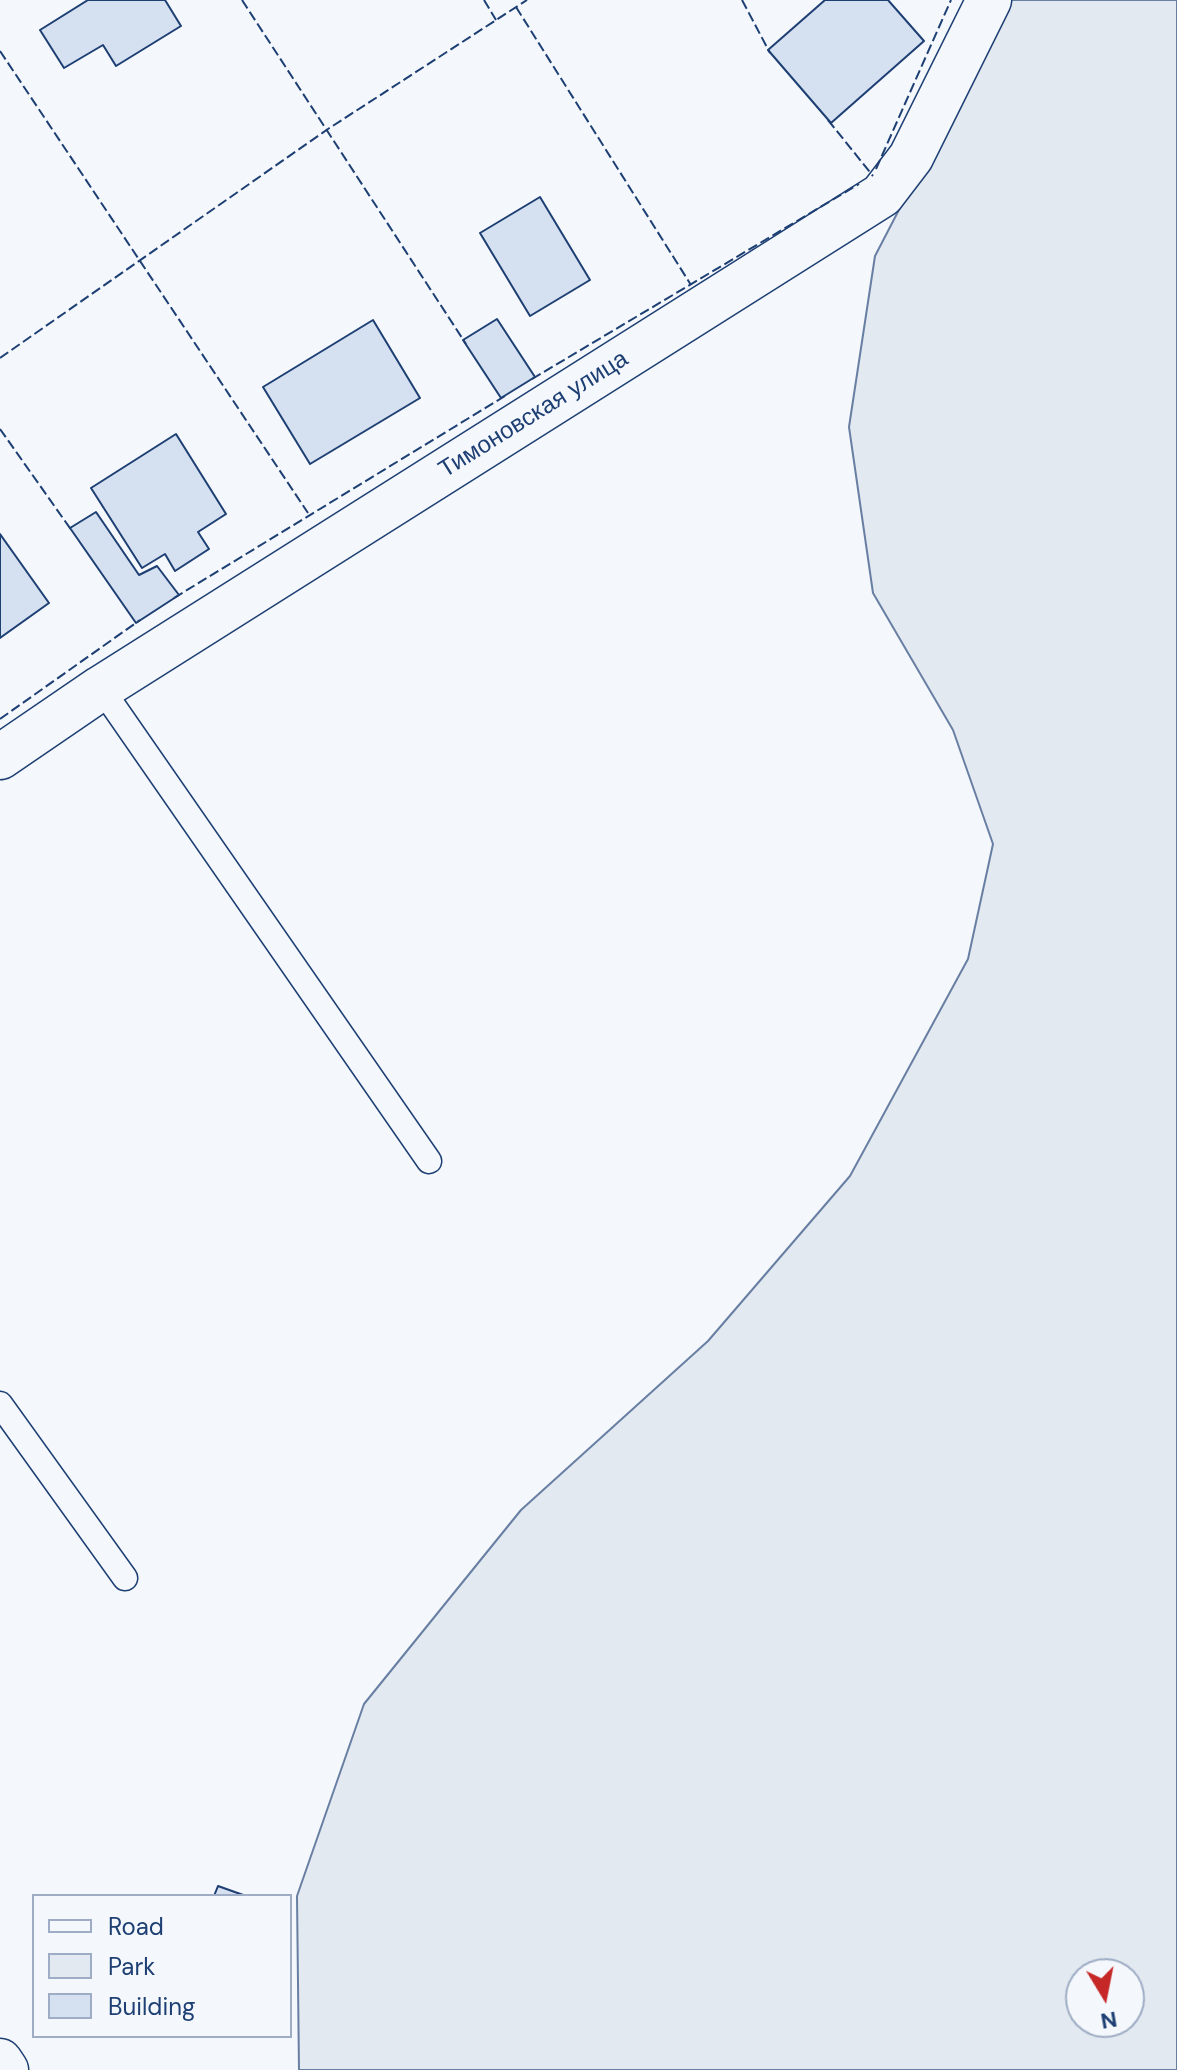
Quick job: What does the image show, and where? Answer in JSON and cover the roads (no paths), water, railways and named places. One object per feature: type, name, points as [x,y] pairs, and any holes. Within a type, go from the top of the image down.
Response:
[{"type":"street","name":"Тимоновская улица","points":[[0,757],[101,688],[882,195],[911,157],[989,0]]},
{"type":"street","points":[[0,2061],[6,2070]]},
{"type":"lane","points":[[101,688],[429,1161]]},
{"type":"lane","points":[[0,1404],[125,1578]]}]
